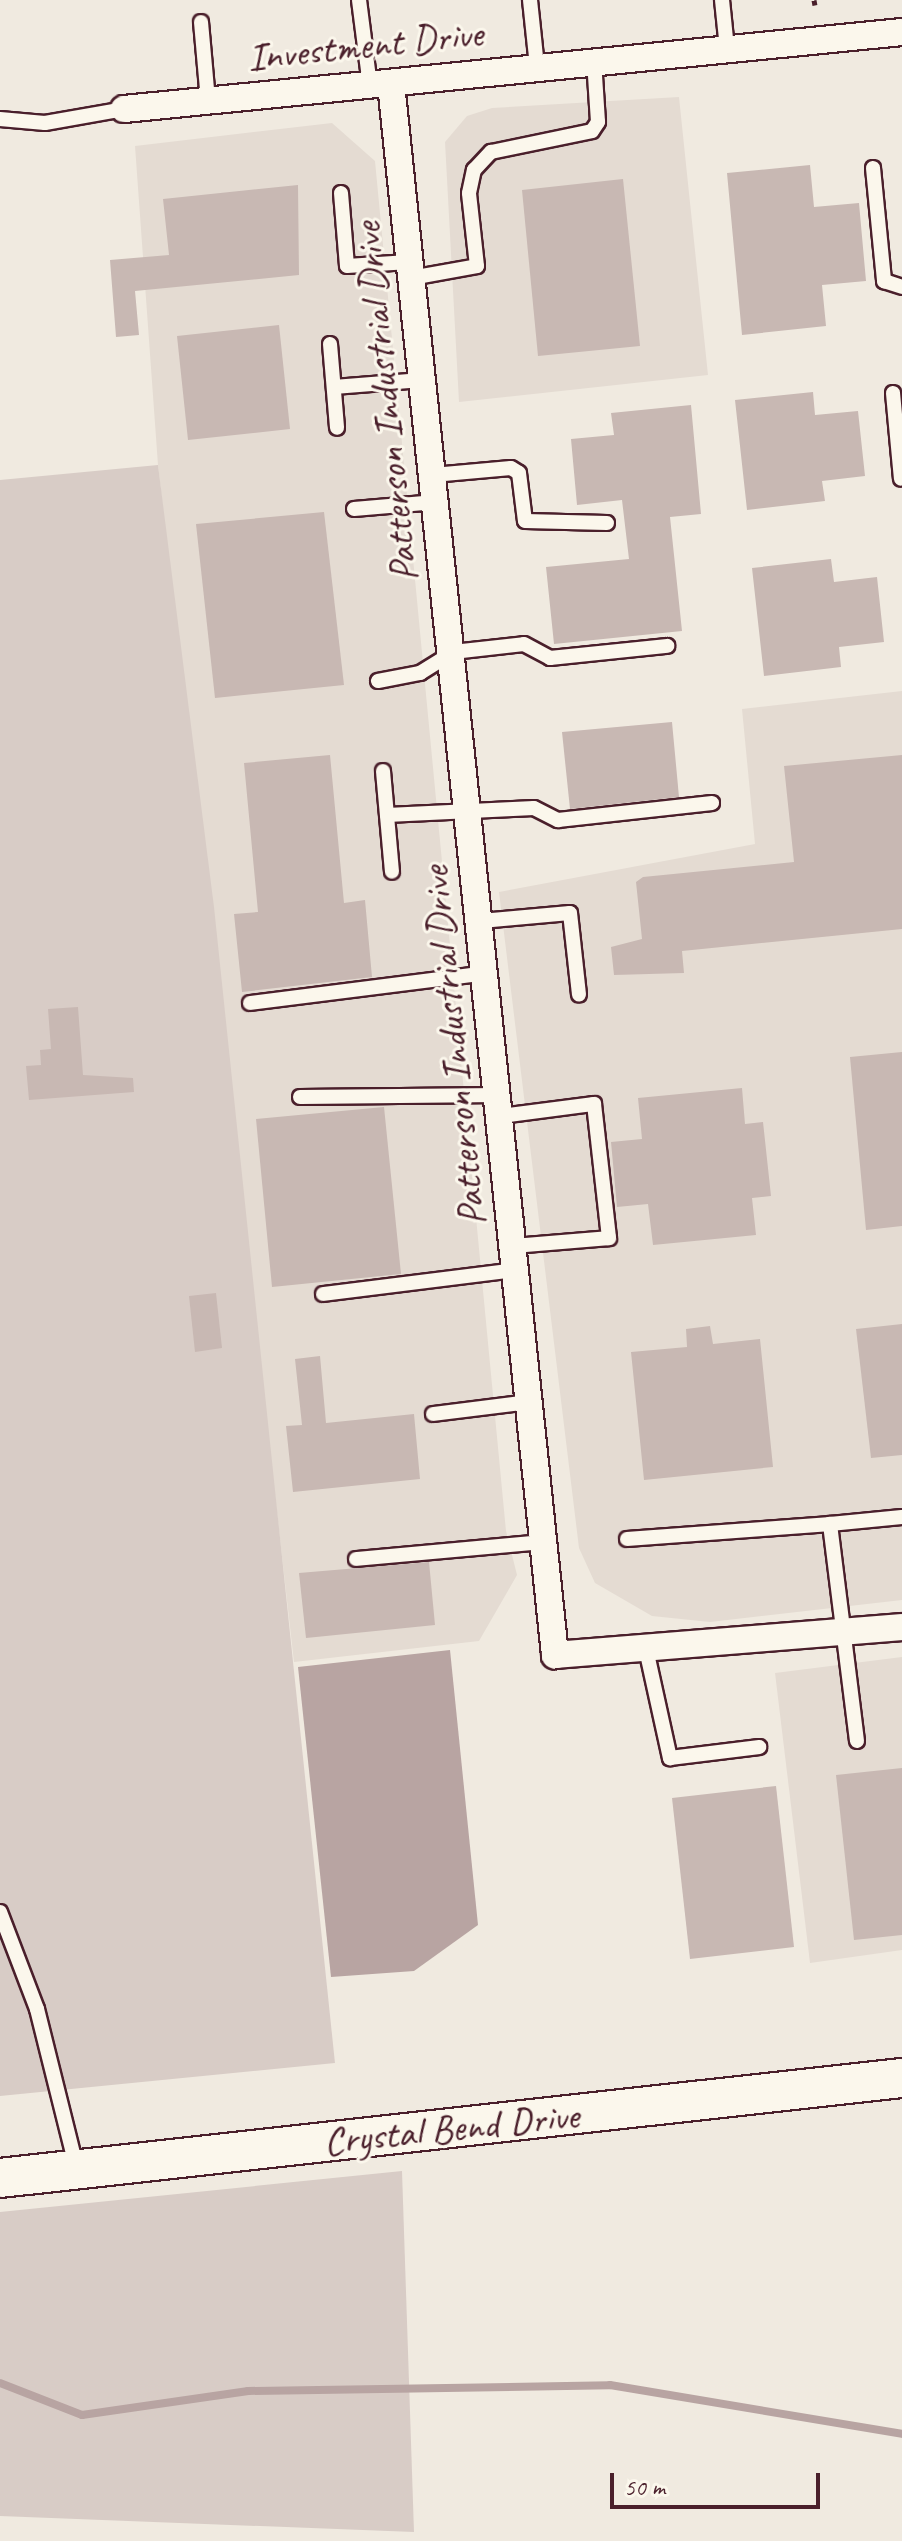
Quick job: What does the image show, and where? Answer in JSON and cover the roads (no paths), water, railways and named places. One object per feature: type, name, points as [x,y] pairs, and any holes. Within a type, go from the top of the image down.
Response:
[{"type":"street","name":"Investment Drive","points":[[124,109],[381,85],[594,60],[902,32]]},
{"type":"street","name":"Patterson Industrial Drive","points":[[381,85],[410,270],[453,652],[555,1655],[846,1637],[902,1627]]},
{"type":"street","name":"Crystal Bend Drive","points":[[0,2178],[902,2078]]},
{"type":"lane","points":[[359,0],[381,85]]},
{"type":"lane","points":[[530,0],[537,67]]},
{"type":"lane","points":[[722,0],[727,48]]},
{"type":"lane","points":[[201,22],[208,101]]},
{"type":"lane","points":[[341,193],[347,266],[410,270],[477,266],[469,193],[474,170],[491,152],[592,131],[598,122],[594,60]]},
{"type":"lane","points":[[0,119],[45,123],[124,109]]},
{"type":"lane","points":[[873,168],[884,281],[902,287]]},
{"type":"lane","points":[[330,344],[337,428]]},
{"type":"lane","points":[[334,387],[422,380]]},
{"type":"lane","points":[[893,393],[901,479]]},
{"type":"lane","points":[[433,475],[511,468],[519,473],[525,521],[607,523]]},
{"type":"lane","points":[[354,509],[436,502]]},
{"type":"lane","points":[[378,681],[420,673],[453,652],[524,644],[550,658],[667,646]]},
{"type":"lane","points":[[383,771],[392,872]]},
{"type":"lane","points":[[387,815],[534,808],[558,820],[712,803]]},
{"type":"lane","points":[[481,921],[570,913],[579,995]]},
{"type":"lane","points":[[250,1003],[486,973]]},
{"type":"lane","points":[[300,1097],[500,1105],[594,1104],[609,1238],[323,1294]]},
{"type":"lane","points":[[433,1414],[530,1402]]},
{"type":"lane","points":[[627,1539],[902,1517]]},
{"type":"lane","points":[[830,1524],[857,1741]]},
{"type":"lane","points":[[356,1559],[544,1542]]},
{"type":"lane","points":[[646,1649],[670,1758],[759,1747]]},
{"type":"lane","points":[[0,1912],[37,2009],[77,2170]]},
{"type":"waterway","points":[[0,2383],[82,2415],[248,2391],[610,2385],[902,2434]]}]
